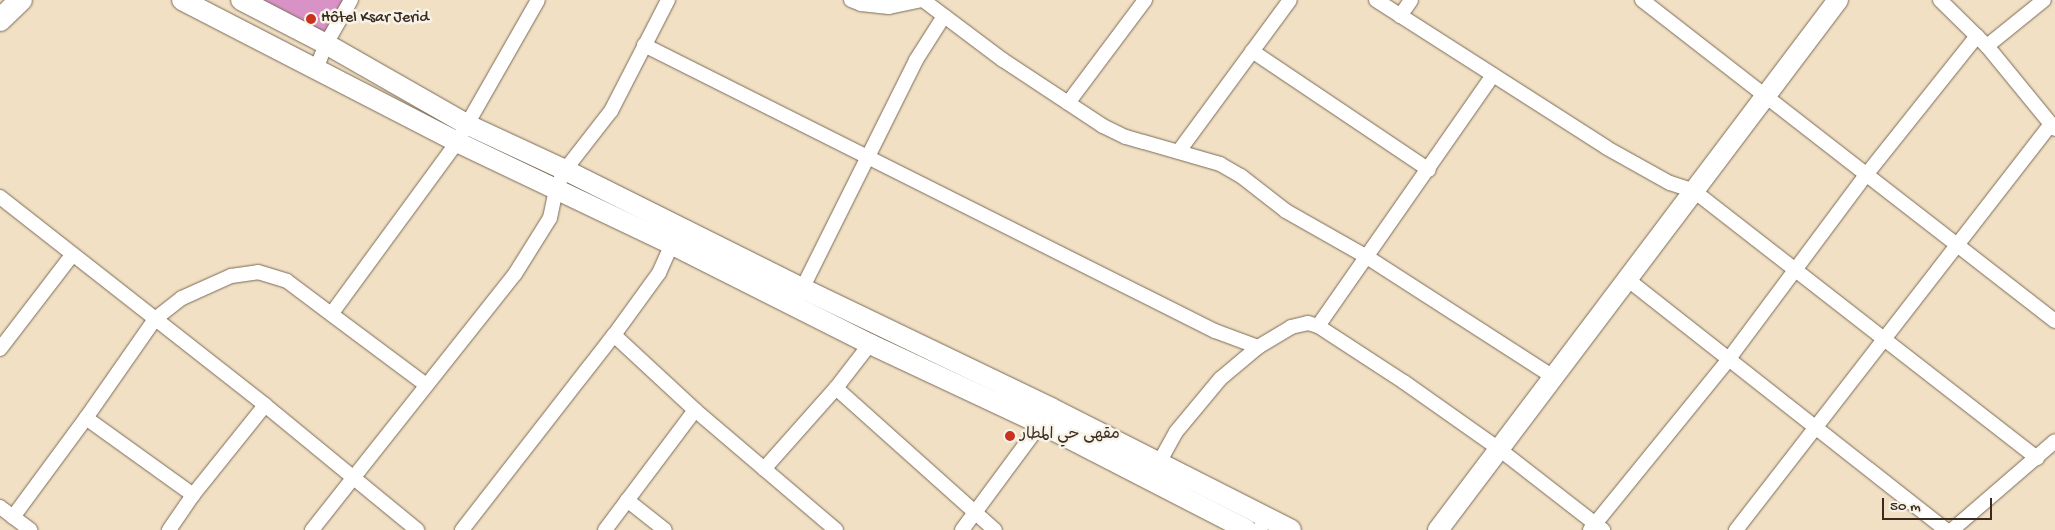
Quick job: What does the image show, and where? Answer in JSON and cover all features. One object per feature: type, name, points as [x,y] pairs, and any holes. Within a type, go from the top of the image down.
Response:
[{"type":"main road","points":[[0,20],[21,0]]},
{"type":"street","points":[[182,0],[316,69],[461,133],[565,170],[793,306],[870,344],[1046,416]]},
{"type":"street","points":[[241,0],[326,44],[461,133],[556,189],[802,288],[1154,472],[1263,524],[1291,530]]},
{"type":"street","points":[[316,69],[326,44],[351,0]]},
{"type":"street","points":[[332,313],[461,133],[538,0]]},
{"type":"street","points":[[312,530],[515,274],[550,218],[556,189],[565,170],[611,111],[668,0]]},
{"type":"street","points":[[851,0],[861,4],[889,7],[924,0],[1003,60],[1103,126],[1126,137],[1220,164],[1234,172],[1286,211],[1368,258],[1554,377]]},
{"type":"street","points":[[1068,103],[1145,0]]},
{"type":"street","points":[[1179,151],[1290,0]]},
{"type":"street","points":[[1376,0],[1607,148],[1670,183],[1694,190],[2037,458]]},
{"type":"street","points":[[1400,16],[1411,0]]},
{"type":"street","points":[[1642,0],[2055,321]]},
{"type":"street","points":[[1438,530],[1838,0]]},
{"type":"street","points":[[1736,530],[1956,244],[2053,126],[1982,41],[1940,0]]},
{"type":"street","points":[[1154,472],[1176,432],[1220,379],[1258,347],[1291,327],[1308,323],[1318,326],[1404,382],[1499,449],[1596,528],[1728,360],[1794,269],[1866,175],[1982,41],[2044,0]]},
{"type":"street","points":[[258,39],[269,14]]},
{"type":"street","points":[[793,306],[916,60],[944,16]]},
{"type":"street","points":[[644,45],[868,159],[1215,331],[1258,347]]},
{"type":"street","points":[[1252,51],[1429,170]]},
{"type":"street","points":[[1318,326],[1368,258],[1493,75]]},
{"type":"street","points":[[0,197],[265,405],[417,530]]},
{"type":"street","points":[[462,530],[614,335],[659,273],[675,236]]},
{"type":"street","points":[[0,350],[72,255]]},
{"type":"street","points":[[13,517],[86,418],[155,319],[182,298],[246,272],[268,274],[287,280],[426,385]]},
{"type":"street","points":[[1627,280],[1946,530]]},
{"type":"street","points":[[614,335],[695,410],[836,530]]},
{"type":"street","points":[[764,468],[836,388],[870,344]]},
{"type":"street","points":[[836,388],[995,530]]},
{"type":"street","points":[[169,530],[193,495],[265,405]]},
{"type":"street","points":[[605,530],[695,410]]},
{"type":"street","points":[[962,530],[1046,416]]},
{"type":"street","points":[[86,418],[193,495]]},
{"type":"street","points":[[1952,530],[2055,441]]},
{"type":"street","points":[[1154,472],[1247,530]]},
{"type":"street","points":[[627,500],[665,530]]},
{"type":"street","points":[[0,507],[30,530]]},
{"type":"building","name":"Hôtel Ksar Jerid","points":[[251,0],[344,0],[324,38]]},
{"type":"place","name":"Hôtel Ksar Jerid","points":[[311,19]]},
{"type":"place","name":"مقهى حي المطار","points":[[1010,436]]}]
